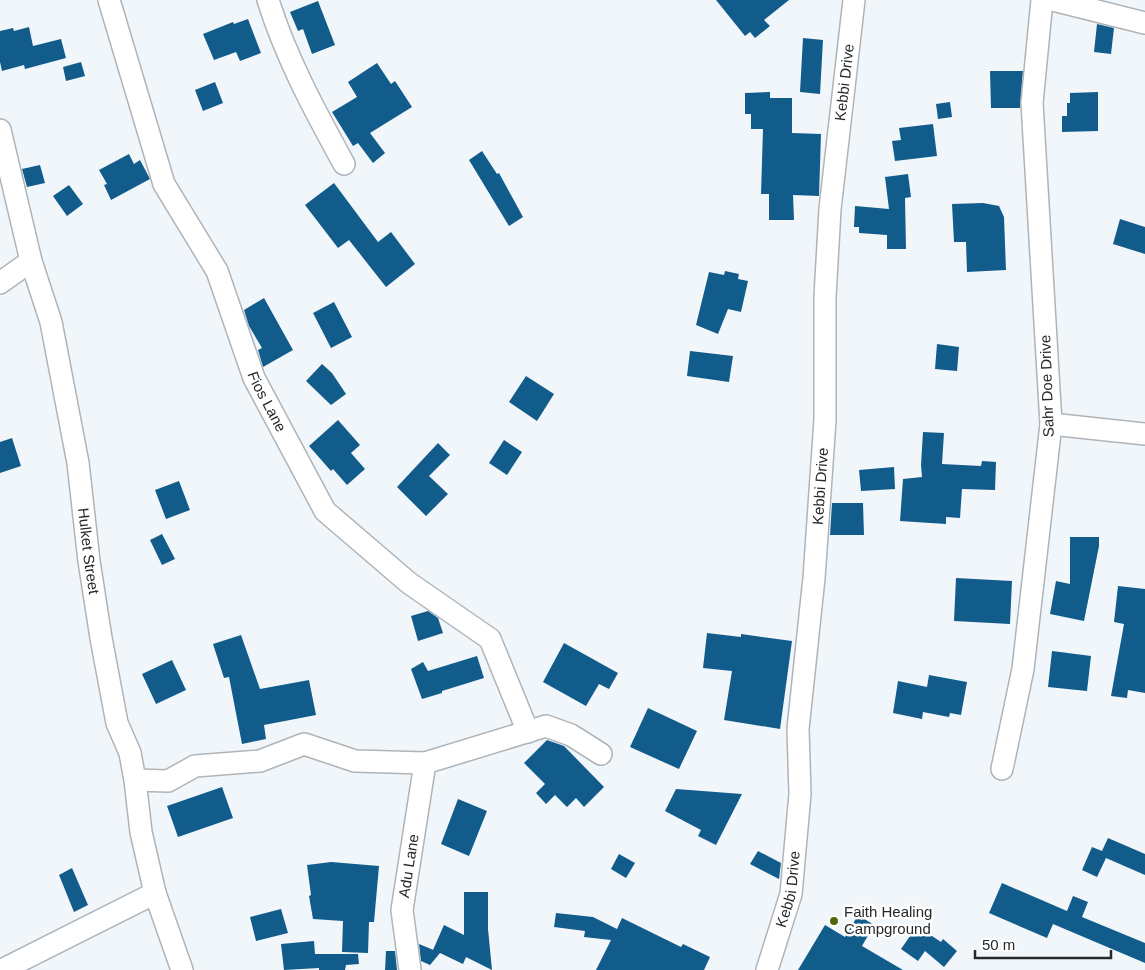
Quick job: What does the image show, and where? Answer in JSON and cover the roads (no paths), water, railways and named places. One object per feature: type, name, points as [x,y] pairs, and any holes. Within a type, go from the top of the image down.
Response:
[{"type":"street","name":"Fios Lane","points":[[109,0],[164,184],[217,271],[254,378],[326,511],[409,583],[490,639],[528,732]]},
{"type":"street","points":[[268,0],[274,21],[302,87],[344,164]]},
{"type":"street","name":"Kebbi Drive","points":[[767,970],[791,894],[800,794],[798,729],[814,578],[825,420],[825,297],[830,209],[854,0]]},
{"type":"street","name":"Sahr Doe Drive","points":[[1002,769],[1023,669],[1051,424],[1032,103],[1042,0]]},
{"type":"street","points":[[1053,0],[1145,23]]},
{"type":"street","name":"Hulket Street","points":[[0,130],[31,261],[51,322],[78,463],[103,648],[117,723],[130,753],[141,832],[155,893],[182,970]]},
{"type":"street","points":[[0,283],[31,261]]},
{"type":"street","points":[[1051,424],[1145,434]]},
{"type":"street","points":[[135,780],[168,781],[195,766],[260,761],[304,744],[355,761],[425,763],[546,726],[571,734],[601,754]]},
{"type":"street","name":"Adu Lane","points":[[410,970],[402,910],[425,763]]},
{"type":"street","points":[[2,970],[155,893]]},
{"type":"place","name":"Faith Healing Campground","points":[[834,921]]}]
